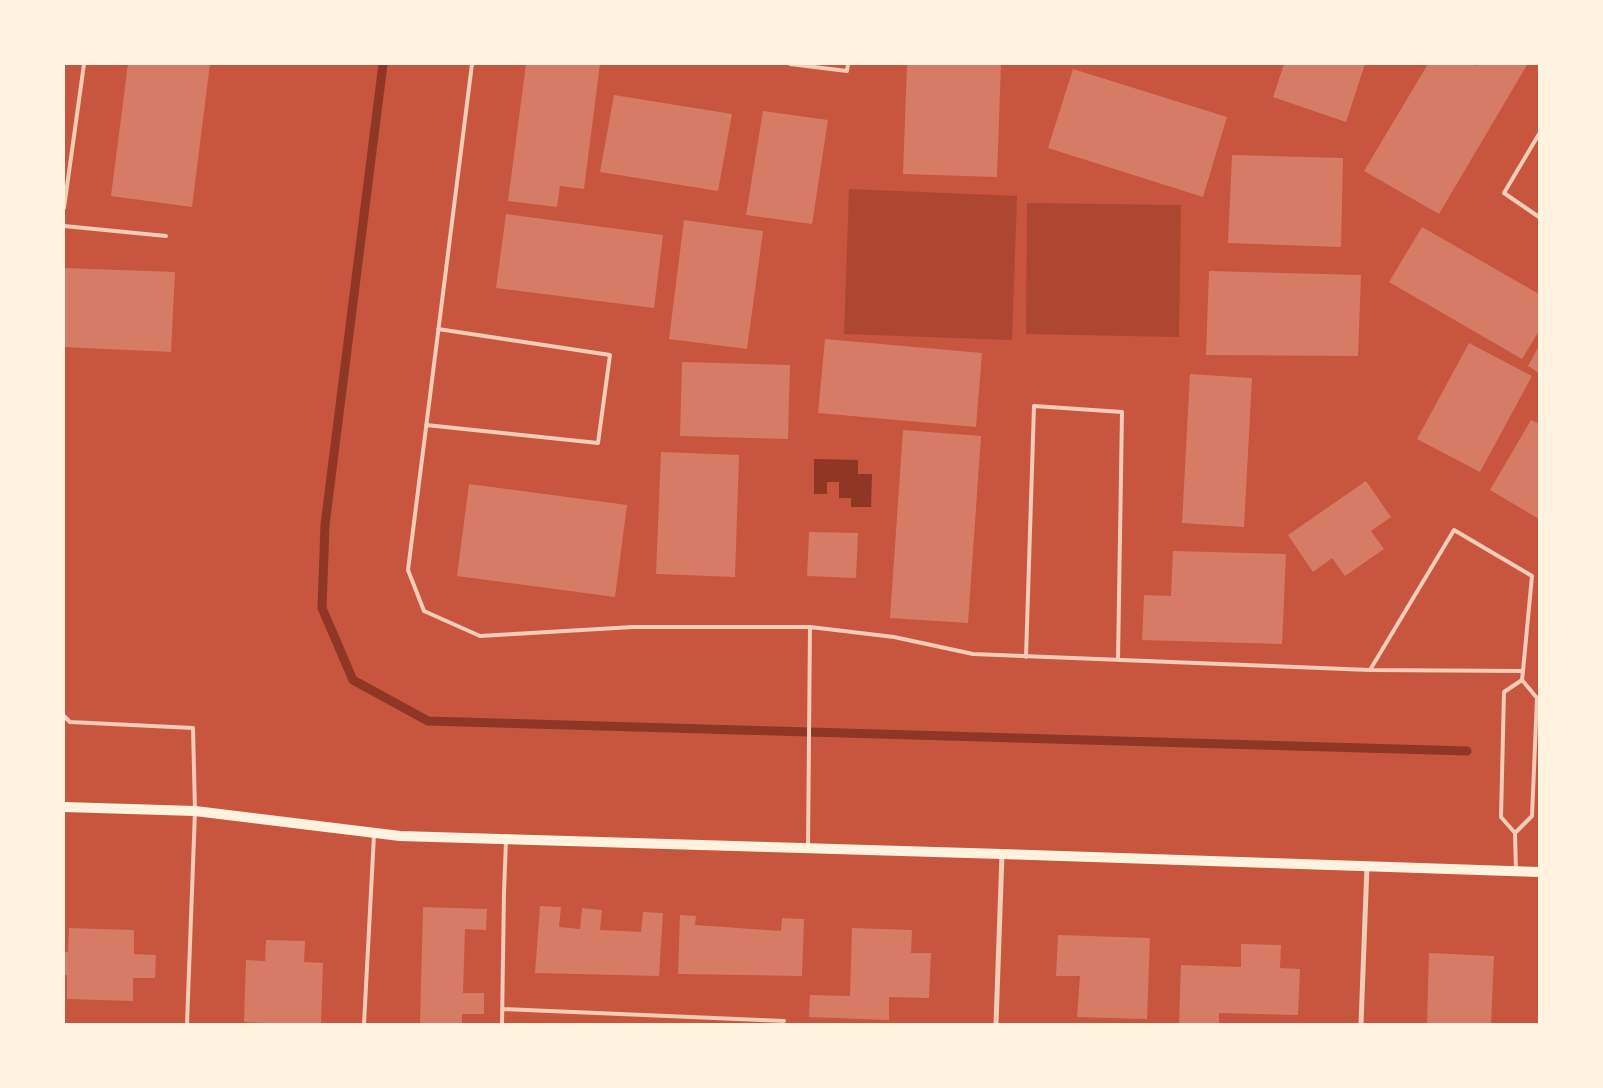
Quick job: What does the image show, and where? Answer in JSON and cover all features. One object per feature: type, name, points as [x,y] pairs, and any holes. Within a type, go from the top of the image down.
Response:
[{"type":"main road","points":[[64,807],[195,810],[400,836],[1539,872]]},
{"type":"street","points":[[996,1024],[1002,854]]},
{"type":"street","points":[[1361,1024],[1367,866]]},
{"type":"lane","points":[[64,208],[84,64]]},
{"type":"lane","points":[[472,64],[408,570],[424,611],[480,636],[633,627],[810,627],[894,637],[973,654],[1370,670],[1523,672]]},
{"type":"lane","points":[[790,64],[847,71],[848,64]]},
{"type":"lane","points":[[1539,134],[1504,192],[1539,217]]},
{"type":"lane","points":[[64,226],[166,236]]},
{"type":"lane","points":[[426,425],[598,442],[610,355],[438,329]]},
{"type":"lane","points":[[1026,657],[1034,406],[1122,412],[1118,660]]},
{"type":"lane","points":[[1370,670],[1454,530],[1532,576],[1522,680],[1537,698],[1532,816],[1515,833]]},
{"type":"lane","points":[[808,848],[810,627]]},
{"type":"lane","points":[[1516,871],[1515,833],[1501,817],[1504,692],[1522,680]]},
{"type":"lane","points":[[64,716],[70,722],[193,728],[195,810],[187,1024]]},
{"type":"lane","points":[[364,1024],[374,832]]},
{"type":"lane","points":[[502,1024],[504,892],[507,839]]},
{"type":"lane","points":[[503,1009],[784,1021]]},
{"type":"shaded area","points":[[849,189],[1017,196],[1012,340],[844,334]]},
{"type":"shaded area","points":[[1027,203],[1181,205],[1179,337],[1026,334]]},
{"type":"shaded area","points":[[814,459],[858,460],[858,474],[872,474],[871,507],[851,507],[851,498],[839,498],[839,482],[827,482],[827,494],[814,494]]},
{"type":"building","points":[[128,64],[210,64],[192,207],[111,196]]},
{"type":"building","points":[[526,64],[600,64],[584,189],[560,186],[557,207],[508,201]]},
{"type":"building","points":[[907,64],[1001,64],[997,177],[903,174]]},
{"type":"building","points":[[1284,64],[1365,64],[1346,122],[1273,97]]},
{"type":"building","points":[[1428,64],[1474,64],[1477,66],[1478,64],[1527,65],[1439,214],[1364,171]]},
{"type":"building","points":[[1073,69],[1227,117],[1203,197],[1048,148]]},
{"type":"building","points":[[614,95],[732,114],[718,191],[600,172]]},
{"type":"building","points":[[763,111],[828,120],[812,224],[746,215]]},
{"type":"building","points":[[1232,155],[1343,158],[1341,247],[1228,243]]},
{"type":"building","points":[[506,214],[663,235],[654,308],[496,288]]},
{"type":"building","points":[[684,220],[763,231],[747,349],[669,339]]},
{"type":"building","points":[[1422,227],[1539,294],[1539,331],[1522,359],[1389,282]]},
{"type":"building","points":[[64,268],[175,272],[171,352],[64,347]]},
{"type":"building","points":[[1209,271],[1361,275],[1358,356],[1206,355]]},
{"type":"building","points":[[825,339],[982,353],[976,427],[818,413]]},
{"type":"building","points":[[1469,343],[1532,376],[1480,472],[1417,439]]},
{"type":"building","points":[[1539,346],[1539,373],[1528,366]]},
{"type":"building","points":[[682,362],[790,365],[788,439],[680,436]]},
{"type":"building","points":[[1190,374],[1252,378],[1244,527],[1182,523]]},
{"type":"building","points":[[1531,420],[1539,424],[1539,519],[1490,490]]},
{"type":"building","points":[[903,430],[981,436],[968,623],[890,618]]},
{"type":"building","points":[[661,452],[739,455],[735,577],[656,574]]},
{"type":"building","points":[[1366,481],[1391,517],[1371,531],[1384,549],[1345,576],[1332,558],[1313,572],[1288,535]]},
{"type":"building","points":[[469,484],[627,505],[615,597],[457,576]]},
{"type":"building","points":[[809,532],[858,533],[856,578],[807,576]]},
{"type":"building","points":[[1173,551],[1286,554],[1282,644],[1142,640],[1144,595],[1171,596]]},
{"type":"building","points":[[540,906],[561,907],[559,927],[580,929],[582,908],[602,910],[600,930],[641,932],[643,912],[663,913],[659,976],[535,973]]},
{"type":"building","points":[[423,907],[487,909],[486,930],[465,929],[463,993],[484,993],[484,1014],[462,1014],[462,1024],[420,1024]]},
{"type":"building","points":[[680,915],[696,916],[695,925],[781,931],[782,918],[804,919],[802,976],[678,974]]},
{"type":"building","points":[[69,928],[134,930],[134,954],[156,955],[155,978],[133,978],[133,1001],[67,999],[67,975],[64,975],[64,952],[68,952]]},
{"type":"building","points":[[852,928],[912,930],[911,953],[931,953],[929,998],[889,997],[889,1020],[809,1017],[810,995],[850,996]]},
{"type":"building","points":[[1058,935],[1150,938],[1147,1019],[1077,1017],[1080,976],[1056,976]]},
{"type":"building","points":[[266,940],[305,941],[304,962],[323,963],[321,1024],[263,1024],[244,1022],[246,960],[265,961]]},
{"type":"building","points":[[1241,944],[1281,945],[1280,968],[1300,969],[1298,1015],[1219,1013],[1219,1024],[1179,1024],[1181,965],[1241,967]]},
{"type":"building","points":[[1429,953],[1494,956],[1491,1024],[1427,1024]]},
{"type":"waterway","points":[[383,64],[325,525],[322,608],[353,680],[428,721],[1467,751]]}]
